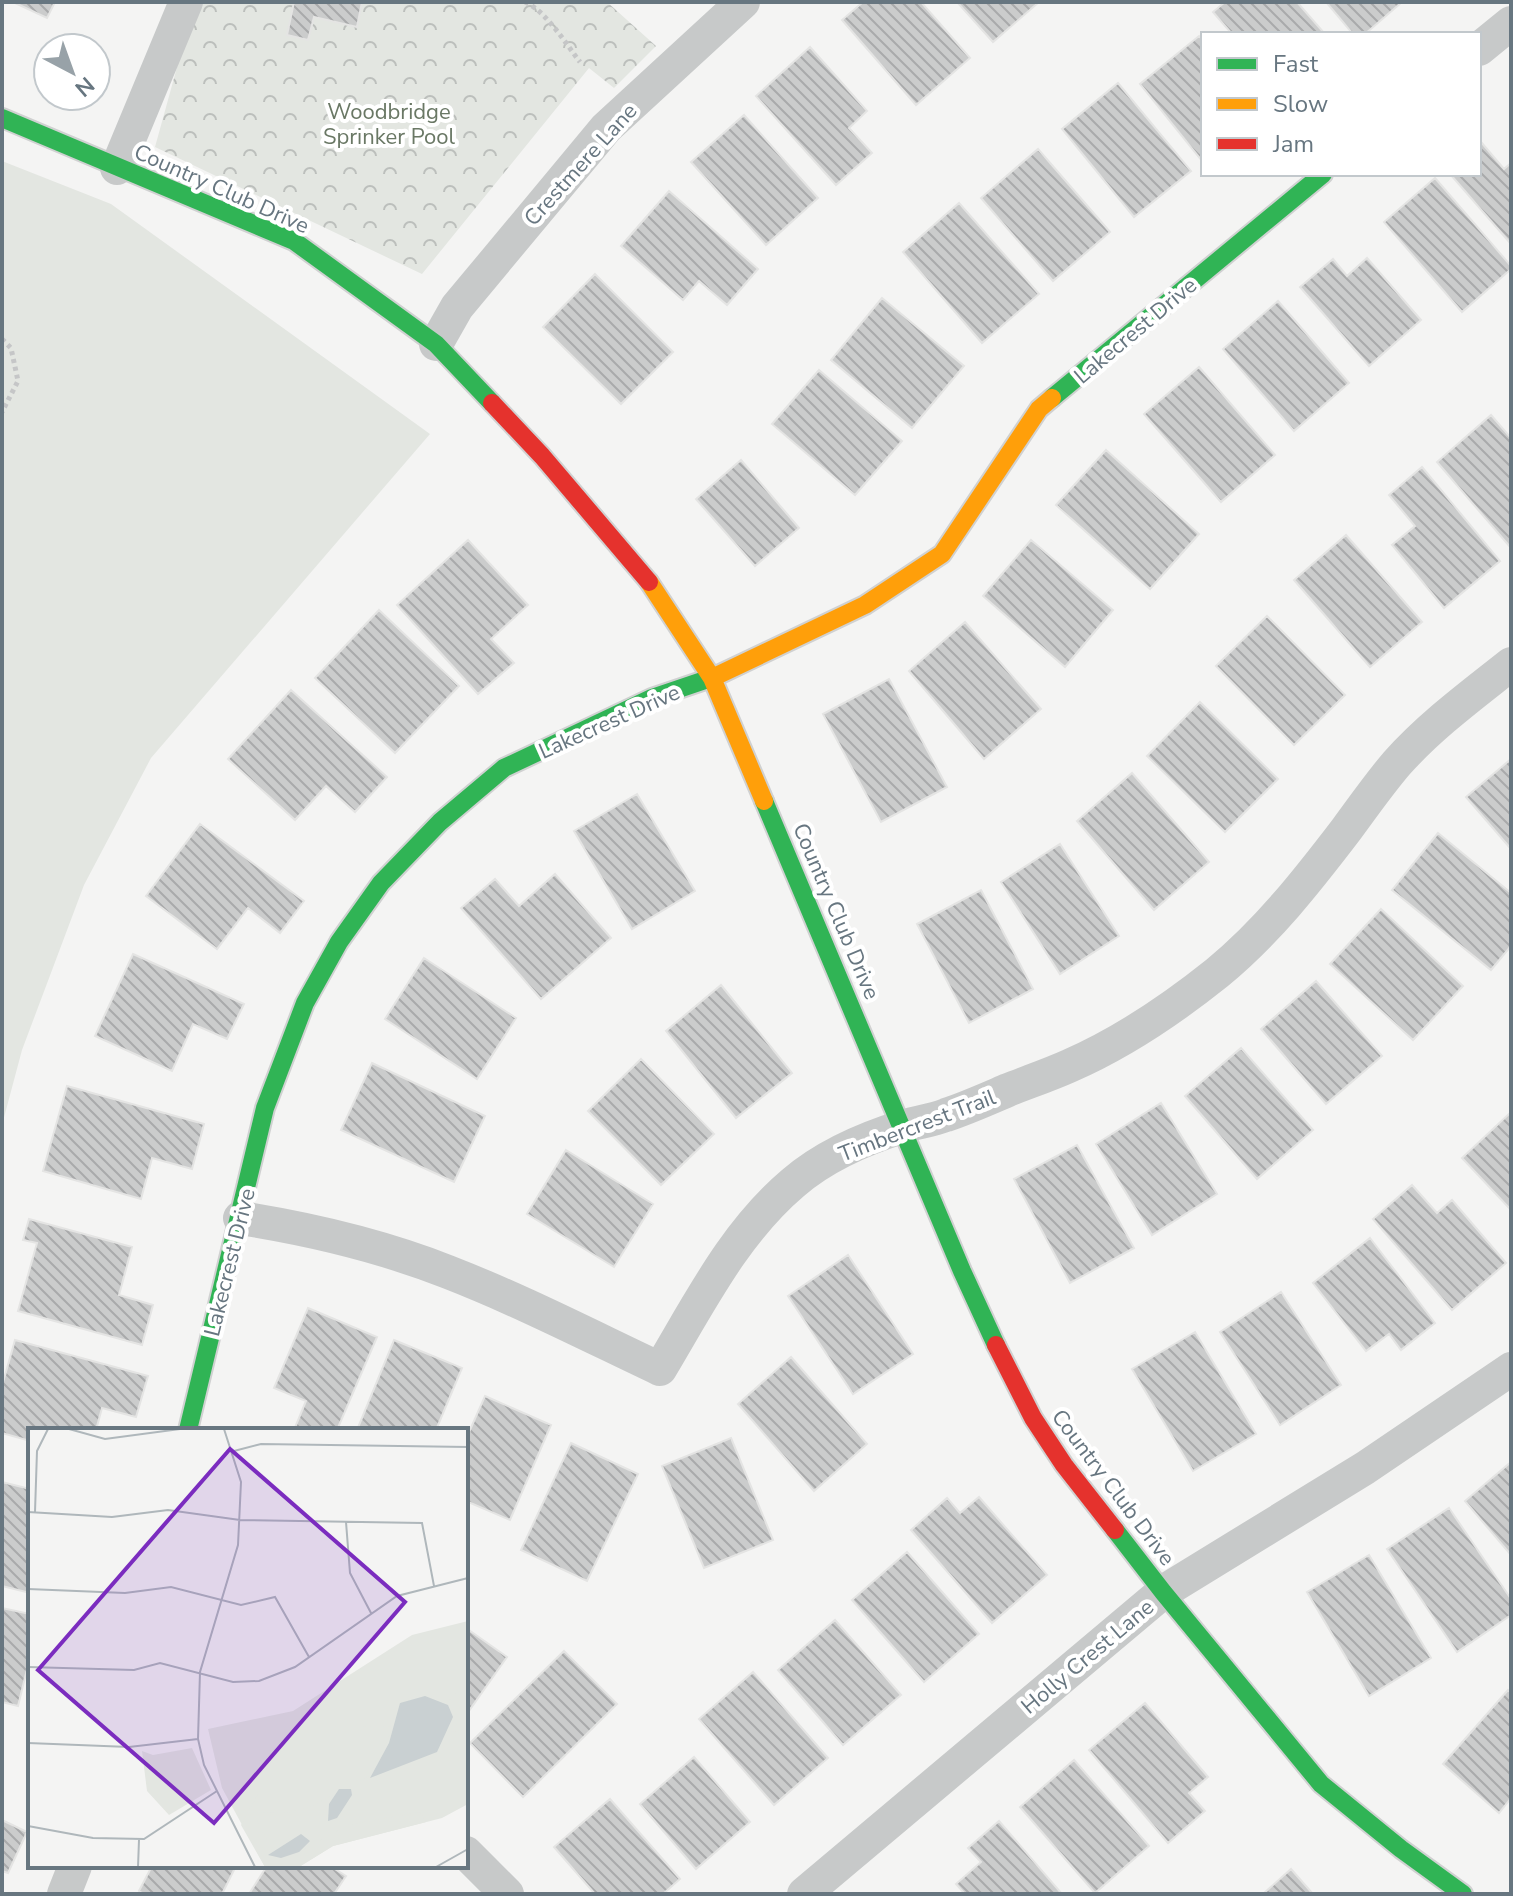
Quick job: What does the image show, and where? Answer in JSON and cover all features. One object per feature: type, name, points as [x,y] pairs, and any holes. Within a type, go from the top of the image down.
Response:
[{"type":"street","points":[[117,168],[186,2]]},
{"type":"street","name":"Crestmere Lane","points":[[436,344],[457,307],[606,128],[743,2]]},
{"type":"street","points":[[1481,47],[1511,23]]},
{"type":"street","name":"Country Club Drive","points":[[2,118],[294,241],[436,344],[542,456],[646,577],[712,678],[962,1271],[1033,1418],[1064,1465],[1163,1592],[1321,1784],[1463,1894]]},
{"type":"street","name":"Lakecrest Drive","points":[[188,1428],[265,1108],[305,1003],[339,942],[381,883],[440,822],[504,768],[652,698],[712,678],[865,605],[942,554],[1039,409],[1321,176]]},
{"type":"street","name":"Timbercrest Trail","points":[[240,1218],[285,1225],[422,1262],[485,1287],[660,1369],[721,1265],[770,1205],[793,1183],[818,1164],[856,1144],[945,1115],[1070,1066],[1149,1022],[1216,974],[1274,918],[1415,743],[1511,664]]},
{"type":"street","name":"Holly Crest Lane","points":[[804,1894],[1163,1592],[1365,1468],[1511,1369]]},
{"type":"street","points":[[468,1855],[507,1894]]},
{"type":"street","points":[[64,1894],[74,1868]]},
{"type":"path","points":[[525,2],[544,16],[580,62]]},
{"type":"path","points":[[2,339],[11,348],[18,381],[2,412]]},
{"type":"green space","name":"Woodbridge Sprinker Pool","points":[[195,2],[607,2],[656,46],[614,88],[589,68],[422,274],[155,147]]},
{"type":"green space","points":[[2,161],[111,204],[430,434],[151,758],[84,885],[22,1050],[2,1125]]},
{"type":"building","points":[[13,2],[55,2],[47,18]]},
{"type":"building","points":[[294,2],[362,2],[357,27],[314,17],[308,40],[287,35]]},
{"type":"building","points":[[863,2],[921,2],[970,58],[916,105],[842,20]]},
{"type":"building","points":[[957,2],[1039,2],[993,42]]},
{"type":"building","points":[[1225,2],[1297,2],[1323,32],[1230,32],[1213,12]]},
{"type":"building","points":[[1326,2],[1402,2],[1367,32],[1351,32]]},
{"type":"building","points":[[1199,36],[1201,38],[1201,160],[1140,84]]},
{"type":"building","points":[[810,47],[867,111],[849,128],[872,153],[836,185],[756,96]]},
{"type":"building","points":[[1118,83],[1191,171],[1134,217],[1062,129]]},
{"type":"building","points":[[744,115],[818,198],[766,245],[691,162]]},
{"type":"building","points":[[1481,142],[1504,169],[1511,163],[1511,244],[1452,176],[1481,176]]},
{"type":"building","points":[[1038,149],[1110,232],[1053,281],[981,198]]},
{"type":"building","points":[[1435,178],[1511,266],[1462,312],[1384,222]]},
{"type":"building","points":[[669,191],[758,269],[727,305],[699,281],[683,300],[621,246]]},
{"type":"building","points":[[959,203],[1039,294],[982,343],[903,252]]},
{"type":"building","points":[[1367,258],[1421,320],[1369,366],[1300,287],[1333,259],[1347,276]]},
{"type":"building","points":[[595,274],[673,352],[621,404],[543,327]]},
{"type":"building","points":[[882,298],[964,366],[912,428],[831,360]]},
{"type":"building","points":[[1278,301],[1349,383],[1294,431],[1223,349]]},
{"type":"building","points":[[1199,367],[1275,455],[1221,502],[1144,414]]},
{"type":"building","points":[[819,370],[902,441],[855,495],[772,424]]},
{"type":"building","points":[[1491,415],[1511,438],[1511,548],[1437,462]]},
{"type":"building","points":[[1106,450],[1199,534],[1150,589],[1056,505]]},
{"type":"building","points":[[741,460],[799,528],[755,566],[696,499]]},
{"type":"building","points":[[1422,467],[1500,561],[1444,608],[1392,545],[1415,526],[1389,495]]},
{"type":"building","points":[[1346,535],[1422,622],[1370,667],[1294,580]]},
{"type":"building","points":[[468,540],[528,605],[491,639],[514,663],[478,694],[397,605]]},
{"type":"building","points":[[1031,540],[1113,610],[1065,667],[983,596]]},
{"type":"building","points":[[379,610],[459,686],[395,753],[315,678]]},
{"type":"building","points":[[1267,616],[1345,695],[1294,745],[1216,666]]},
{"type":"building","points":[[965,622],[1041,709],[984,759],[909,671]]},
{"type":"building","points":[[889,679],[947,787],[881,822],[823,714]]},
{"type":"building","points":[[291,690],[387,777],[355,812],[326,786],[295,820],[228,759]]},
{"type":"building","points":[[1200,702],[1278,779],[1225,832],[1147,756]]},
{"type":"building","points":[[1511,759],[1511,849],[1466,797]]},
{"type":"building","points":[[1132,773],[1209,862],[1154,910],[1077,821]]},
{"type":"building","points":[[637,794],[695,891],[632,929],[574,831]]},
{"type":"building","points":[[200,824],[304,901],[280,933],[248,908],[217,949],[146,896]]},
{"type":"building","points":[[1438,833],[1511,893],[1511,946],[1491,970],[1392,890]]},
{"type":"building","points":[[1060,844],[1119,936],[1060,974],[1001,882]]},
{"type":"building","points":[[555,874],[611,938],[541,999],[461,908],[495,879],[519,906]]},
{"type":"building","points":[[981,890],[1033,989],[969,1023],[917,924]]},
{"type":"building","points":[[1381,909],[1463,986],[1413,1040],[1330,964]]},
{"type":"building","points":[[133,954],[244,1004],[227,1039],[193,1024],[172,1071],[95,1036]]},
{"type":"building","points":[[424,958],[516,1018],[477,1079],[385,1019]]},
{"type":"building","points":[[1316,981],[1382,1056],[1326,1104],[1261,1029]]},
{"type":"building","points":[[721,985],[792,1073],[736,1118],[666,1031]]},
{"type":"building","points":[[1241,1048],[1313,1130],[1257,1179],[1185,1096]]},
{"type":"building","points":[[641,1059],[714,1134],[661,1185],[588,1111]]},
{"type":"building","points":[[372,1063],[485,1116],[454,1182],[341,1130]]},
{"type":"building","points":[[67,1086],[204,1124],[192,1169],[152,1158],[141,1199],[43,1171]]},
{"type":"building","points":[[1161,1103],[1217,1194],[1152,1235],[1096,1144]]},
{"type":"building","points":[[1511,1112],[1511,1210],[1462,1158]]},
{"type":"building","points":[[1077,1145],[1134,1248],[1070,1283],[1014,1179]]},
{"type":"building","points":[[566,1150],[653,1204],[614,1267],[527,1214]]},
{"type":"building","points":[[1412,1185],[1437,1213],[1452,1200],[1506,1263],[1452,1310],[1373,1219]]},
{"type":"building","points":[[29,1219],[132,1247],[119,1295],[153,1305],[142,1345],[18,1311],[37,1243],[23,1240]]},
{"type":"building","points":[[1370,1238],[1435,1323],[1401,1350],[1389,1334],[1366,1351],[1313,1283]]},
{"type":"building","points":[[848,1255],[913,1354],[853,1394],[788,1296]]},
{"type":"building","points":[[1281,1292],[1341,1385],[1280,1425],[1220,1332]]},
{"type":"building","points":[[308,1308],[377,1337],[338,1428],[295,1428],[306,1401],[274,1388]]},
{"type":"building","points":[[1195,1332],[1256,1434],[1193,1471],[1132,1369]]},
{"type":"building","points":[[15,1340],[148,1376],[136,1417],[102,1408],[97,1428],[28,1428],[28,1440],[2,1433],[2,1386]]},
{"type":"building","points":[[394,1340],[462,1368],[437,1428],[358,1428]]},
{"type":"building","points":[[791,1357],[867,1444],[814,1491],[738,1404]]},
{"type":"building","points":[[485,1396],[551,1425],[510,1520],[468,1502],[468,1434]]},
{"type":"building","points":[[731,1438],[773,1540],[704,1568],[662,1466]]},
{"type":"building","points":[[571,1443],[638,1474],[587,1581],[521,1550]]},
{"type":"building","points":[[1511,1462],[1511,1555],[1465,1501]]},
{"type":"building","points":[[2,1482],[28,1488],[28,1592],[2,1586]]},
{"type":"building","points":[[979,1497],[1047,1575],[992,1623],[911,1530],[947,1498],[960,1513]]},
{"type":"building","points":[[1449,1508],[1511,1599],[1511,1615],[1457,1652],[1387,1549]]},
{"type":"building","points":[[907,1552],[979,1634],[924,1682],[852,1600]]},
{"type":"building","points":[[1369,1555],[1431,1658],[1369,1696],[1307,1592]]},
{"type":"building","points":[[2,1608],[28,1614],[28,1665],[18,1706],[2,1702]]},
{"type":"building","points":[[835,1620],[901,1695],[843,1745],[778,1670]]},
{"type":"building","points":[[468,1629],[507,1657],[468,1712]]},
{"type":"building","points":[[564,1651],[617,1704],[523,1797],[470,1743]]},
{"type":"building","points":[[753,1672],[828,1758],[774,1805],[699,1719]]},
{"type":"building","points":[[1508,1690],[1511,1693],[1511,1798],[1499,1813],[1443,1764]]},
{"type":"building","points":[[1145,1703],[1208,1777],[1189,1793],[1205,1811],[1168,1843],[1089,1750]]},
{"type":"building","points":[[694,1757],[750,1822],[696,1869],[640,1804]]},
{"type":"building","points":[[1074,1760],[1149,1846],[1095,1893],[1020,1807]]},
{"type":"building","points":[[610,1799],[680,1879],[663,1894],[595,1894],[554,1847]]},
{"type":"building","points":[[2,1820],[27,1832],[8,1873],[2,1871]]},
{"type":"building","points":[[999,1821],[1062,1894],[965,1894],[956,1884],[981,1862],[968,1848]]},
{"type":"building","points":[[151,1868],[235,1868],[222,1894],[144,1894],[139,1891]]},
{"type":"building","points":[[266,1868],[333,1868],[346,1876],[334,1894],[249,1894]]},
{"type":"building","points":[[1291,1869],[1313,1894],[1263,1894]]},
{"type":"traffic: fast","points":[[2,118],[294,241],[436,344],[492,403]]},
{"type":"traffic: fast","points":[[1052,398],[1321,176]]},
{"type":"traffic: fast","points":[[188,1428],[265,1108],[305,1003],[339,942],[381,883],[440,822],[504,768],[652,698],[714,677]]},
{"type":"traffic: fast","points":[[764,801],[996,1345]]},
{"type":"traffic: fast","points":[[1115,1530],[1321,1784],[1463,1894]]},
{"type":"traffic: slow","points":[[714,677],[865,605],[942,554],[1039,409],[1052,398]]},
{"type":"traffic: slow","points":[[649,582],[712,678],[764,801]]},
{"type":"traffic: jam","points":[[492,403],[542,456],[649,582]]},
{"type":"traffic: jam","points":[[996,1345],[1033,1418],[1064,1465],[1115,1530]]}]
